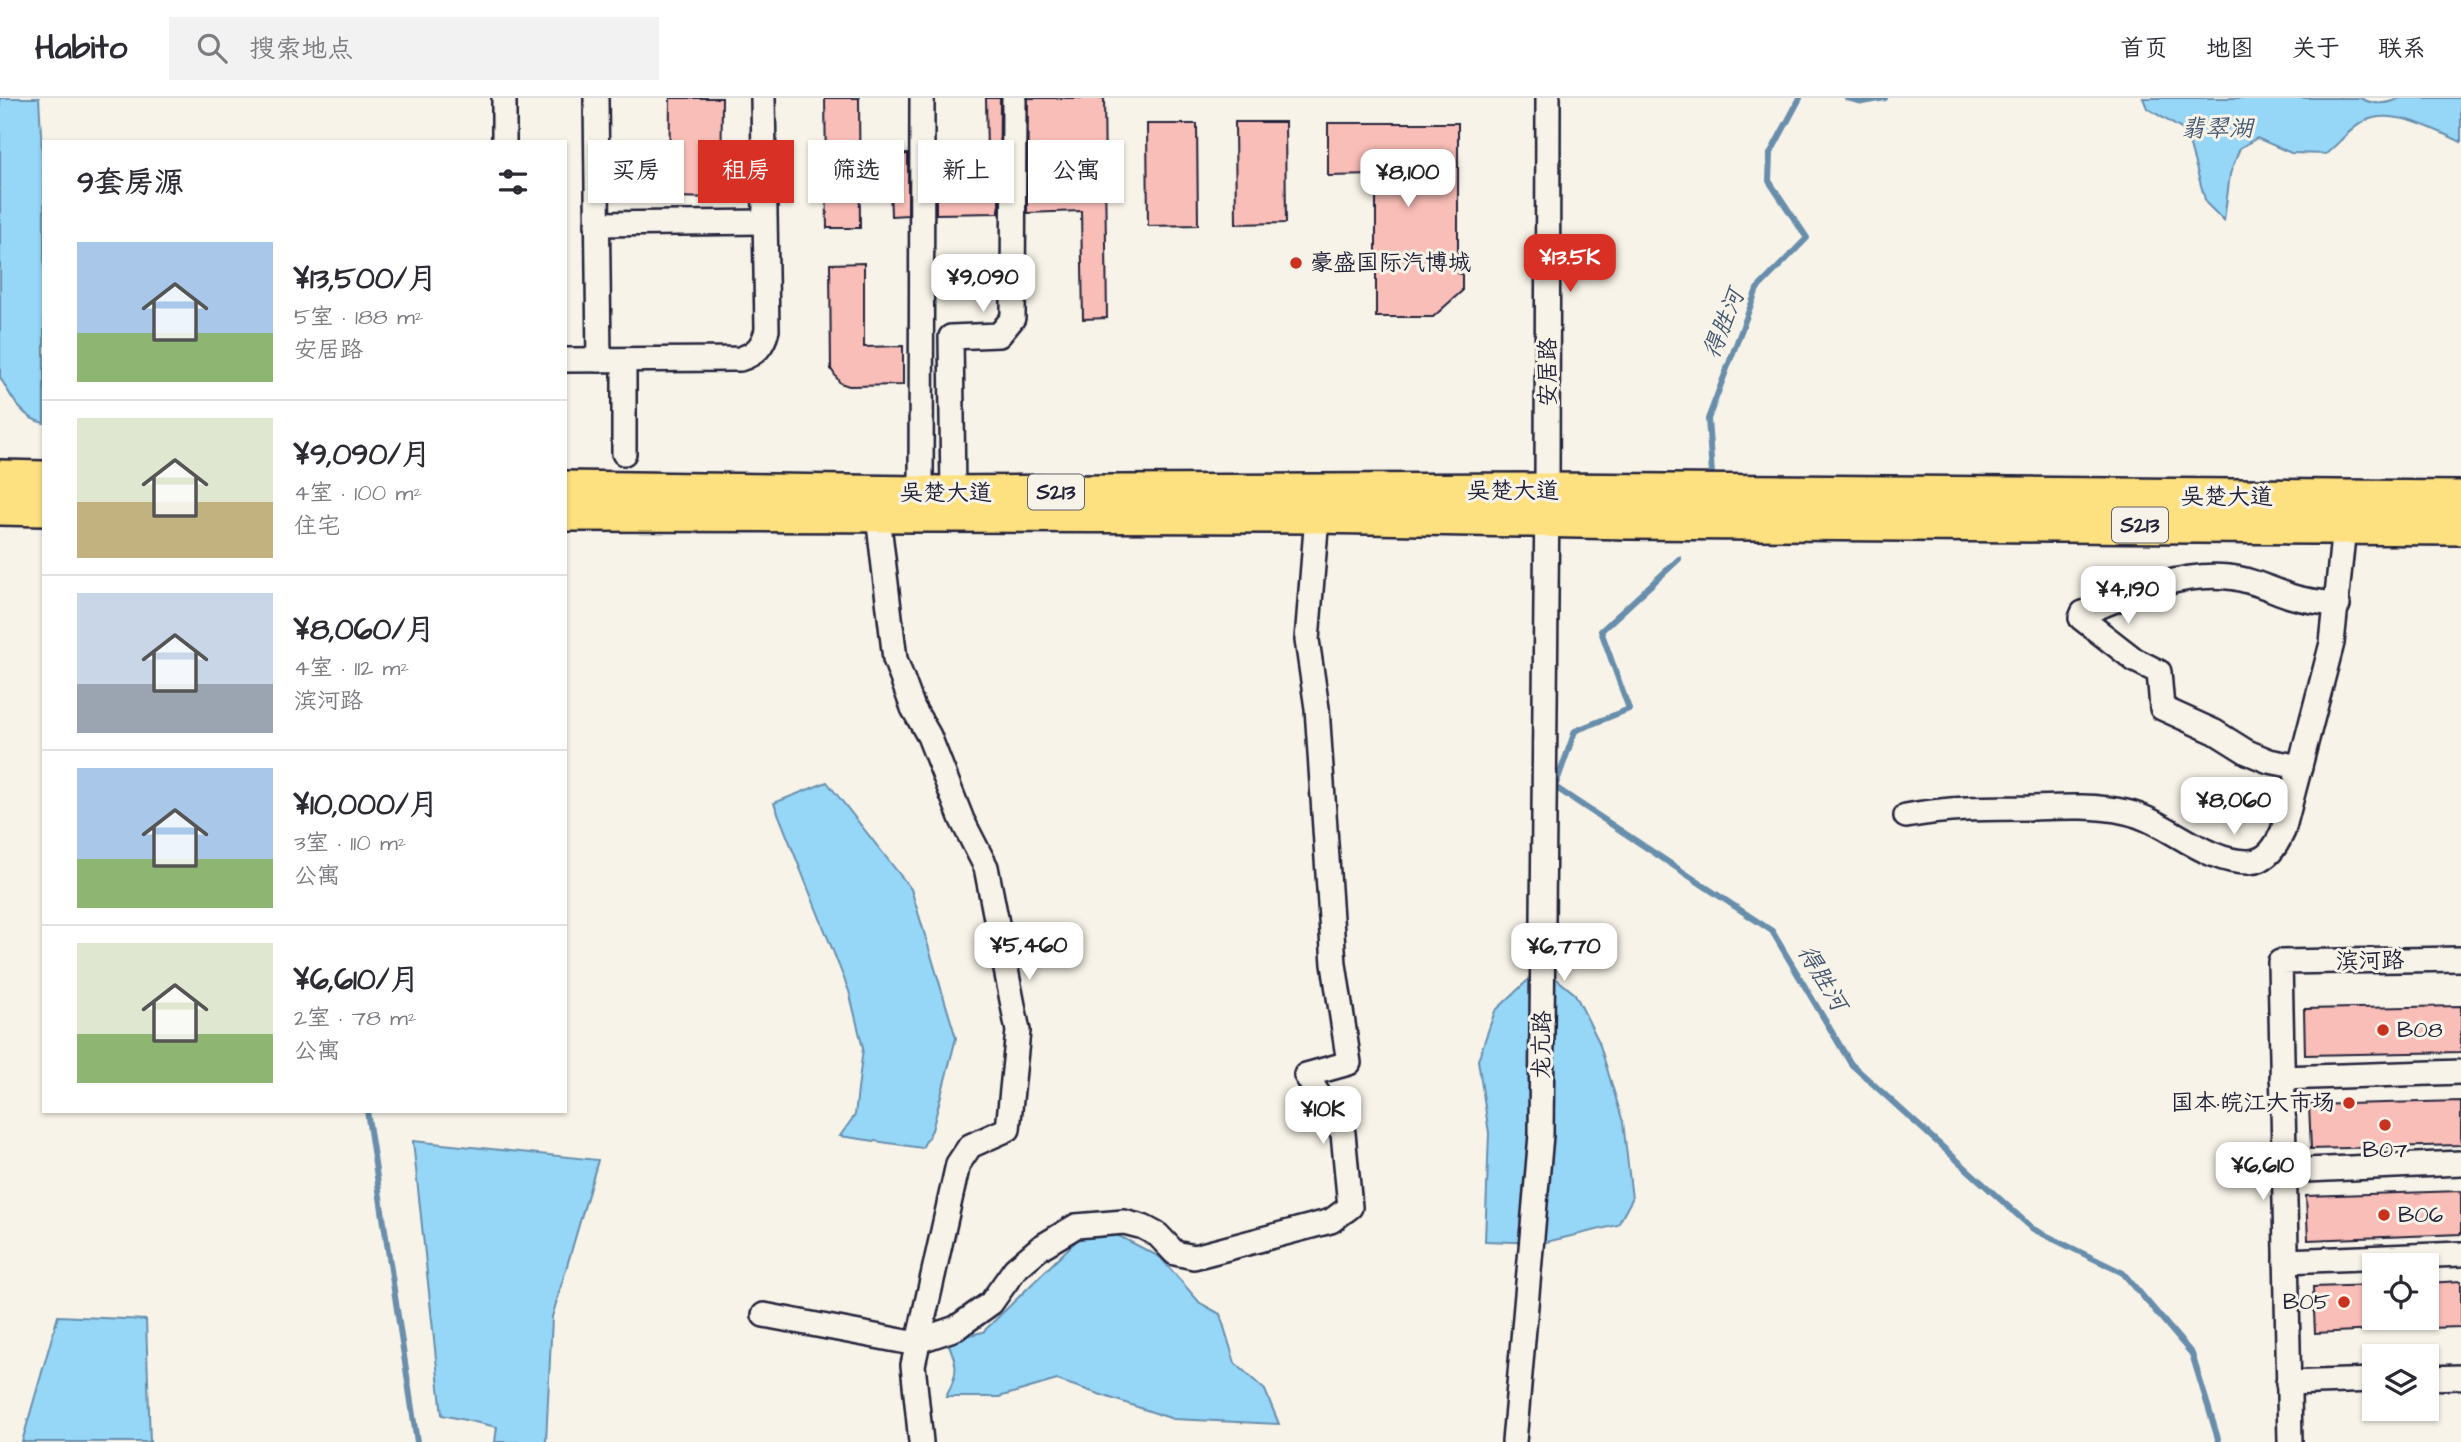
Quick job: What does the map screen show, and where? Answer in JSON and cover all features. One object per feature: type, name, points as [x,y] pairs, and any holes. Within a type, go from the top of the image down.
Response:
[{"type":"highway","points":[[0,477],[42,478]]},
{"type":"highway","name":"吴楚大道","points":[[567,488],[1628,507],[1819,508],[2461,498]]},
{"type":"highway","name":"吴楚大道","points":[[567,514],[1317,516],[1547,505]]},
{"type":"highway","points":[[0,508],[42,509]]},
{"type":"highway","name":"吴楚大道","points":[[1819,508],[2344,527],[2461,528]]},
{"type":"street","points":[[504,98],[505,140]]},
{"type":"street","points":[[596,98],[599,360]]},
{"type":"street","points":[[567,360],[740,359],[756,352],[765,340],[763,98]]},
{"type":"street","points":[[922,98],[937,493]]},
{"type":"street","points":[[937,493],[951,337],[999,335],[1013,317],[1014,98]]},
{"type":"street","name":"安居路","points":[[1547,505],[1548,98]]},
{"type":"street","points":[[597,224],[763,222]]},
{"type":"street","points":[[624,360],[624,453]]},
{"type":"street","name":"龙亢路","points":[[1514,1442],[1541,1135],[1547,505]]},
{"type":"street","points":[[878,516],[895,659],[913,708],[929,736],[962,820],[986,867],[1017,1031],[1008,1129],[970,1146],[958,1164],[913,1365],[921,1442]]},
{"type":"street","points":[[764,1315],[912,1343],[956,1328],[990,1303],[1015,1269],[1041,1247],[1076,1226],[1124,1222],[1143,1227],[1158,1235],[1175,1253],[1194,1257],[1331,1221],[1350,1207],[1343,1133],[1306,1075],[1349,1063],[1334,964],[1317,708],[1307,640],[1317,516]]},
{"type":"street","points":[[1906,816],[1941,809],[2076,807],[2126,812],[2220,856],[2249,862],[2260,860],[2276,845],[2283,831],[2332,643],[2344,527]]},
{"type":"street","points":[[2300,768],[2269,761],[2247,752],[2216,732],[2162,708],[2159,672],[2135,660],[2081,618],[2083,613],[2117,600],[2186,578],[2229,577],[2269,586],[2290,596],[2338,605]]},
{"type":"street","name":"滨河路","points":[[2282,1078],[2280,962],[2461,959]]},
{"type":"street","points":[[2290,1442],[2282,1078],[2461,1072]]},
{"type":"street","points":[[2284,1171],[2461,1163]]},
{"type":"street","points":[[2286,1261],[2461,1254]]},
{"type":"street","points":[[2439,1378],[2461,1377]]},
{"type":"street","points":[[2288,1383],[2362,1380]]},
{"type":"water","points":[[0,98],[39,98],[42,151],[42,422],[23,411],[0,377]]},
{"type":"water","name":"翡翠湖","points":[[2143,98],[2360,98],[2380,103],[2400,98],[2461,98],[2461,142],[2413,121],[2387,117],[2374,118],[2358,125],[2326,154],[2291,153],[2257,138],[2240,148],[2230,174],[2224,221],[2206,203],[2186,132],[2147,108]]},
{"type":"water","points":[[827,782],[911,889],[956,1038],[932,1130],[922,1148],[840,1136],[855,1115],[863,1048],[849,991],[774,803]]},
{"type":"water","points":[[1542,967],[1575,994],[1599,1042],[1623,1122],[1632,1199],[1618,1225],[1542,1243],[1485,1241],[1489,1133],[1478,1060],[1495,1011]]},
{"type":"water","points":[[413,1141],[598,1160],[552,1317],[546,1442],[495,1442],[497,1427],[442,1415]]},
{"type":"water","points":[[1117,1235],[1160,1257],[1200,1303],[1220,1314],[1235,1363],[1265,1390],[1279,1424],[1173,1419],[1057,1380],[999,1397],[946,1397],[956,1368],[947,1340],[983,1332],[1079,1238]]},
{"type":"water","points":[[58,1316],[146,1320],[150,1442],[22,1442]]},
{"type":"building","points":[[670,98],[722,98],[722,140],[698,140],[698,198],[684,197],[684,140],[670,140]]},
{"type":"building","points":[[825,98],[859,98],[859,140],[826,140]]},
{"type":"building","points":[[986,98],[1000,98],[1000,140],[987,140]]},
{"type":"building","points":[[1028,98],[1104,98],[1105,140],[1028,140],[1028,203],[1105,203],[1107,318],[1083,319],[1081,211],[1027,213]]},
{"type":"building","points":[[1235,122],[1285,122],[1286,223],[1236,224]]},
{"type":"building","points":[[1328,123],[1458,123],[1458,273],[1462,274],[1462,291],[1433,317],[1376,317],[1376,175],[1328,176]]},
{"type":"building","points":[[1147,124],[1197,124],[1198,225],[1148,226]]},
{"type":"building","points":[[904,154],[908,154],[908,215],[891,216],[891,203],[904,203]]},
{"type":"building","points":[[827,203],[860,203],[860,228],[827,228]]},
{"type":"building","points":[[936,203],[999,203],[999,213],[936,214]]},
{"type":"building","points":[[864,263],[864,347],[903,346],[903,385],[849,386],[840,383],[831,369],[830,264]]},
{"type":"building","name":"B08","points":[[2461,1006],[2461,1052],[2305,1055],[2304,1009]]},
{"type":"building","name":"B07","points":[[2461,1101],[2461,1145],[2311,1149],[2309,1105]]},
{"type":"building","name":"B06","points":[[2461,1191],[2461,1234],[2308,1240],[2306,1196]]},
{"type":"building","points":[[2461,1281],[2461,1327],[2439,1328],[2439,1282]]},
{"type":"building","points":[[2362,1285],[2362,1330],[2375,1330],[2315,1333],[2313,1287]]},
{"type":"waterway","name":"得胜河","points":[[1712,474],[1708,419],[1757,289],[1807,238],[1769,181],[1770,154],[1800,98]]},
{"type":"waterway","name":"得胜河","points":[[1847,98],[1863,102],[1885,98]]},
{"type":"waterway","name":"得胜河","points":[[1679,559],[1601,631],[1629,709],[1575,731],[1555,787],[1772,931],[1851,1064],[2033,1229],[2123,1273],[2192,1354],[2219,1442]]},
{"type":"waterway","points":[[367,1113],[417,1442]]},
{"type":"place","name":"豪盛国际汽博城","points":[[1296,263]]},
{"type":"place","name":"B08","points":[[2383,1030]]},
{"type":"place","name":"国本·皖江大市场","points":[[2349,1103]]},
{"type":"place","name":"B07","points":[[2385,1125]]},
{"type":"place","name":"B06","points":[[2384,1215]]},
{"type":"place","name":"B05","points":[[2344,1302]]}]
